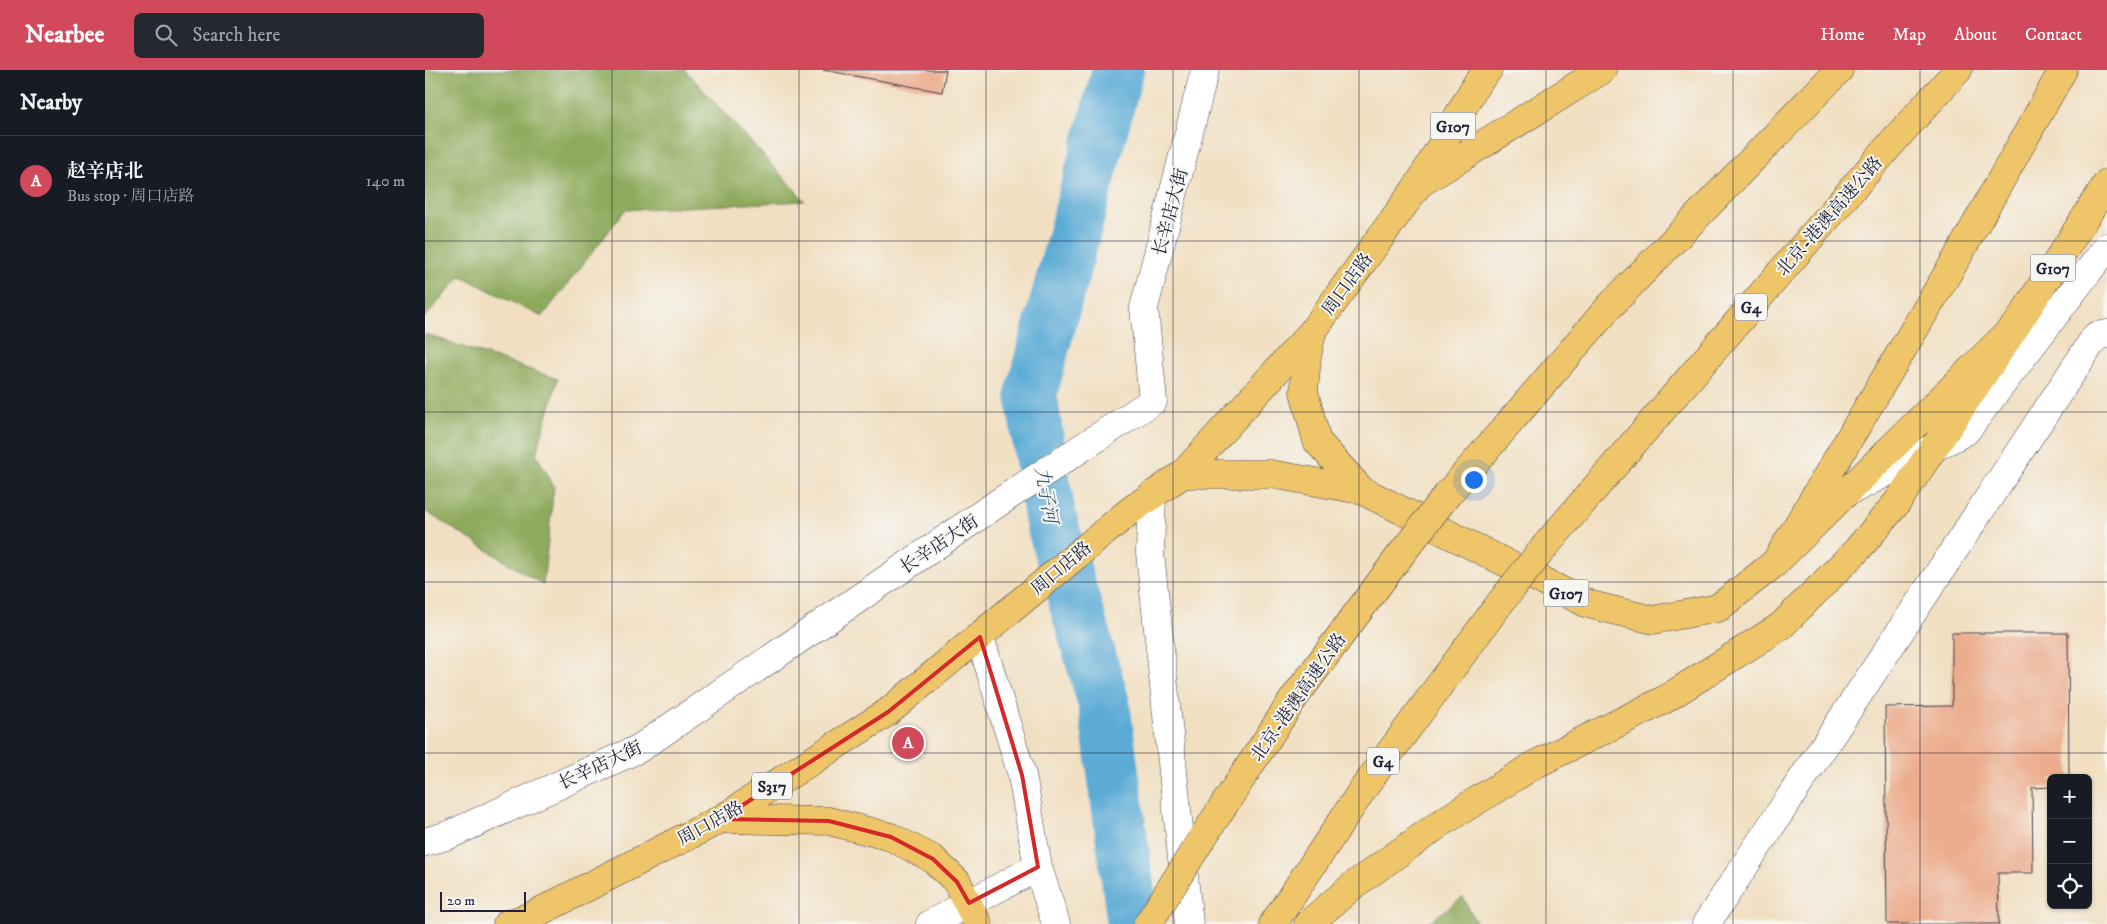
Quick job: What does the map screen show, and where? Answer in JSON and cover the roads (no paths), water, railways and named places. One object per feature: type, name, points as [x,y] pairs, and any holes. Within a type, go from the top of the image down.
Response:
[{"type":"main road","name":"周口店路","points":[[507,924],[531,916],[721,819],[888,712],[1142,503],[1183,474],[1312,332],[1419,184],[1477,84],[1488,70]]},
{"type":"main road","points":[[1419,184],[1602,70]]},
{"type":"main road","name":"北京-港澳高速公路","points":[[1148,924],[1294,698],[1447,495],[1610,306],[1839,70]]},
{"type":"main road","name":"北京-港澳高速公路","points":[[1273,924],[1363,789],[1500,603],[1546,545],[1889,145],[1958,70]]},
{"type":"main road","points":[[1775,563],[1958,256],[2063,70]]},
{"type":"main road","points":[[2098,205],[2107,184]]},
{"type":"main road","name":"G107","points":[[1312,332],[1307,357],[1304,392],[1317,441],[1361,490],[1588,604],[1653,620],[1718,608],[1775,563],[2018,323],[2098,205]]},
{"type":"main road","points":[[1308,924],[1355,884],[1444,821],[1536,764],[1664,700],[1781,626],[1857,550],[1896,504],[2018,323]]},
{"type":"main road","points":[[1183,474],[1271,474],[1361,490]]},
{"type":"main road","points":[[721,819],[829,821],[891,837],[933,859],[957,882],[978,924]]},
{"type":"street","name":"长辛店大街","points":[[425,842],[449,835],[640,748],[1001,501],[1153,402],[1144,308],[1205,70]]},
{"type":"street","points":[[1846,493],[1966,431],[2107,247]]},
{"type":"street","points":[[1706,924],[2096,336],[2107,334]]},
{"type":"street","points":[[1142,503],[1150,553],[1189,924]]},
{"type":"street","points":[[980,637],[1022,775],[1038,867],[1056,924]]},
{"type":"street","points":[[930,924],[1038,867]]},
{"type":"waterway","name":"九子河","points":[[1118,70],[1031,394],[1050,517],[1104,704],[1133,924]]},
{"type":"place","name":"赵辛店北","points":[[908,743]]}]
